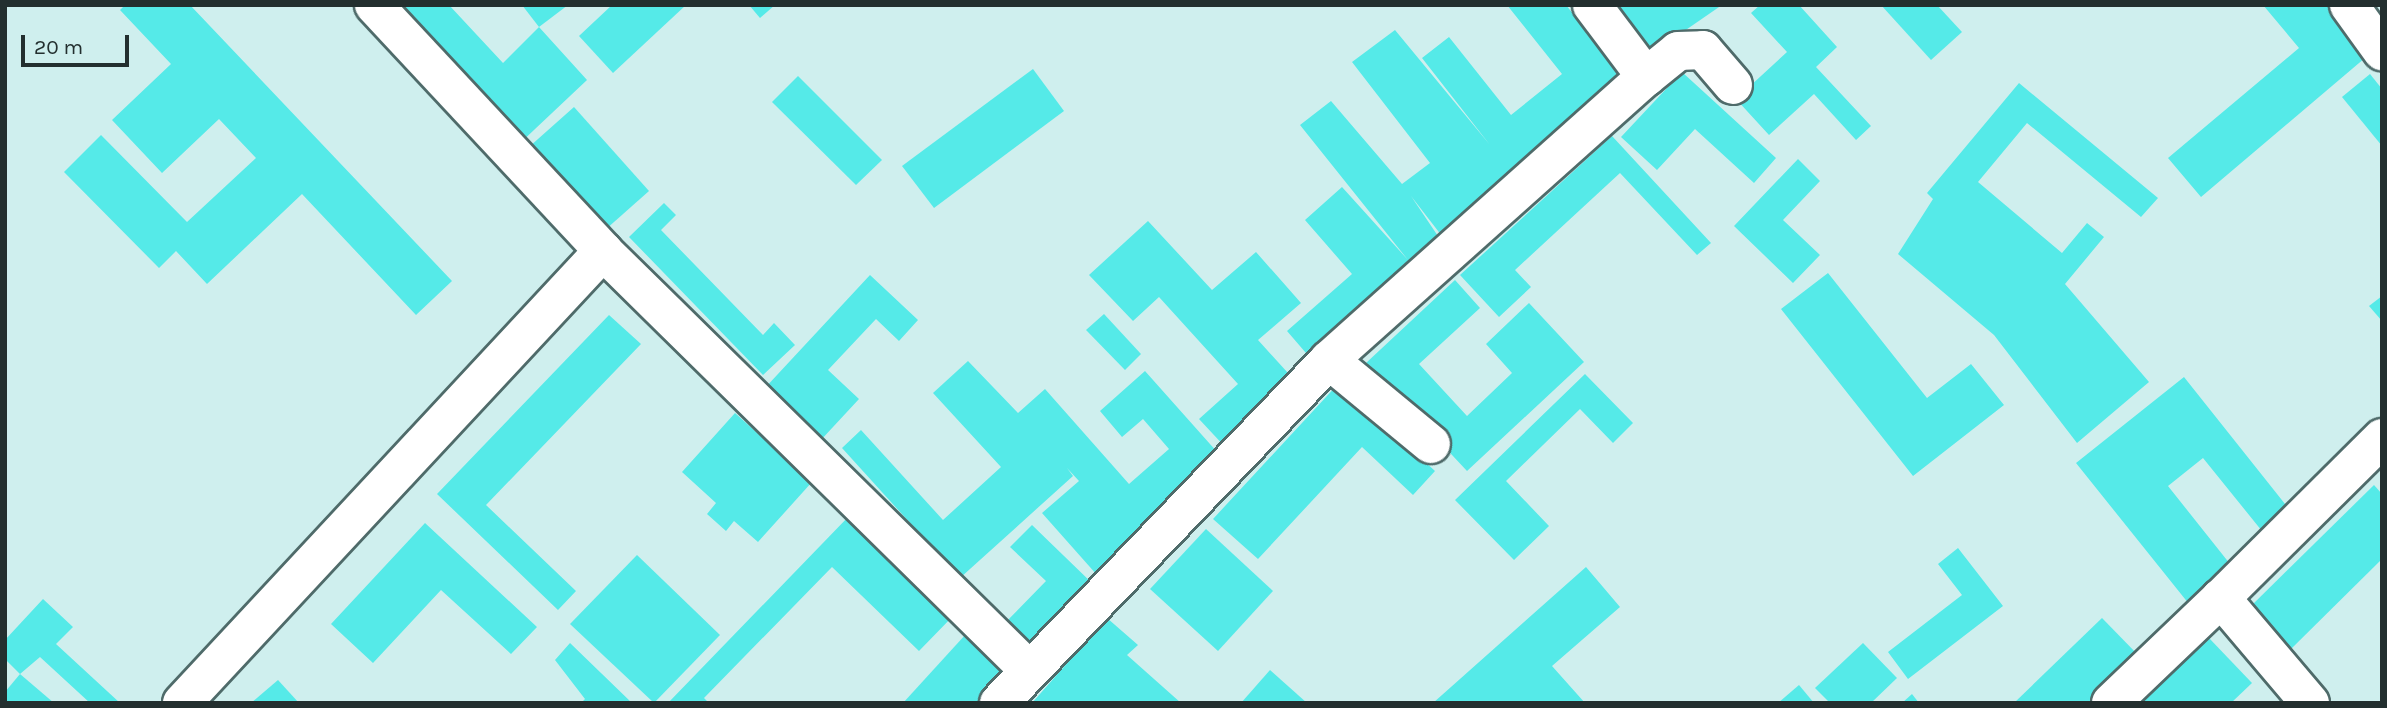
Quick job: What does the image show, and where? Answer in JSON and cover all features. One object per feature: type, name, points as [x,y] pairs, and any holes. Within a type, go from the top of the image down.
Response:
[{"type":"street","points":[[374,5],[603,251],[1029,670]]},
{"type":"street","points":[[1592,5],[1646,77]]},
{"type":"street","points":[[2349,5],[2382,51]]},
{"type":"street","points":[[999,703],[1329,359],[1646,77],[1678,51],[1703,50],[1733,85]]},
{"type":"street","points":[[182,703],[603,251]]},
{"type":"street","points":[[1329,359],[1431,444]]},
{"type":"street","points":[[2111,703],[2382,438]]},
{"type":"street","points":[[2221,598],[2310,703]]},
{"type":"building","points":[[125,5],[190,5],[452,281],[416,315],[302,194],[207,284],[176,251],[159,268],[64,172],[101,135],[187,222],[256,158],[219,119],[162,173],[112,120],[171,64],[120,10]]},
{"type":"building","points":[[384,5],[449,5],[503,63],[539,27],[587,80],[517,146]]},
{"type":"building","points":[[522,5],[568,5],[539,27]]},
{"type":"building","points":[[612,5],[686,5],[613,73],[579,36]]},
{"type":"building","points":[[749,5],[775,5],[760,18]]},
{"type":"building","points":[[1507,5],[1566,5],[1629,84],[1445,240],[1411,196],[1444,245],[1312,360],[1287,331],[1352,274],[1305,220],[1342,187],[1408,260],[1300,125],[1331,101],[1402,184],[1430,163],[1352,62],[1395,30],[1490,145],[1422,58],[1449,37],[1511,115],[1562,74]]},
{"type":"building","points":[[1613,5],[1722,5],[1648,56]]},
{"type":"building","points":[[1760,5],[1799,5],[1837,47],[1816,67],[1871,126],[1856,140],[1814,94],[1769,135],[1736,99],[1787,52],[1751,13]]},
{"type":"building","points":[[1881,5],[1937,5],[1962,32],[1931,60]]},
{"type":"building","points":[[2263,5],[2332,5],[2372,52],[2201,197],[2168,158],[2299,48]]},
{"type":"building","points":[[1033,69],[1064,111],[934,208],[902,166]]},
{"type":"building","points":[[1682,72],[1776,158],[1754,183],[1695,129],[1657,170],[1621,137]]},
{"type":"building","points":[[2370,74],[2382,89],[2382,146],[2342,97]]},
{"type":"building","points":[[798,76],[882,160],[856,185],[772,102]]},
{"type":"building","points":[[2019,83],[2158,198],[2141,217],[2027,123],[1978,182],[2062,253],[2087,223],[2104,237],[2065,284],[2149,382],[2077,443],[1994,335],[1898,254],[1933,199],[1927,193]]},
{"type":"building","points":[[574,107],[649,191],[605,230],[529,147]]},
{"type":"building","points":[[1612,136],[1711,243],[1697,255],[1620,173],[1515,270],[1531,287],[1499,317],[1460,275]]},
{"type":"building","points":[[1798,159],[1820,181],[1783,220],[1820,255],[1793,283],[1734,226]]},
{"type":"building","points":[[664,203],[676,215],[661,230],[763,335],[774,323],[795,345],[763,375],[629,237]]},
{"type":"building","points":[[1148,221],[1212,290],[1256,252],[1301,303],[1258,340],[1298,384],[1227,449],[1199,419],[1238,384],[1159,297],[1133,321],[1089,275]]},
{"type":"building","points":[[1828,273],[1927,398],[1971,364],[2004,405],[1913,476],[1781,309]]},
{"type":"building","points":[[870,275],[918,320],[899,341],[876,319],[828,370],[859,399],[820,441],[764,389]]},
{"type":"building","points":[[1455,280],[1480,308],[1419,364],[1467,416],[1512,373],[1486,344],[1529,303],[1584,362],[1467,471],[1366,363]]},
{"type":"building","points":[[2382,296],[2382,321],[2369,306]]},
{"type":"building","points":[[1104,314],[1141,354],[1125,370],[1086,330]]},
{"type":"building","points":[[609,315],[641,344],[486,505],[576,591],[558,610],[437,494]]},
{"type":"building","points":[[968,361],[1018,413],[1045,389],[1129,484],[1169,449],[1143,419],[1122,437],[1100,411],[1145,371],[1226,462],[1097,575],[1042,513],[1079,481],[1067,468],[1073,476],[960,578],[842,448],[861,430],[943,520],[1001,467],[933,393]]},
{"type":"building","points":[[1585,374],[1633,423],[1613,443],[1580,409],[1506,481],[1549,526],[1514,560],[1455,500]]},
{"type":"building","points":[[2184,377],[2293,514],[2266,536],[2203,458],[2168,486],[2234,569],[2189,604],[2076,463]]},
{"type":"building","points":[[1339,383],[1435,471],[1413,495],[1362,447],[1258,559],[1213,519]]},
{"type":"building","points":[[735,413],[812,482],[758,542],[734,521],[726,531],[707,514],[716,503],[682,472]]},
{"type":"building","points":[[2374,485],[2382,494],[2382,559],[2291,649],[2249,608]]},
{"type":"building","points":[[851,514],[955,614],[919,651],[832,567],[704,698],[709,703],[668,703]]},
{"type":"building","points":[[425,523],[537,627],[511,654],[441,590],[373,663],[331,624]]},
{"type":"building","points":[[1032,525],[1095,586],[1031,652],[1003,625],[1046,581],[1010,547]]},
{"type":"building","points":[[1206,529],[1273,591],[1218,651],[1150,589]]},
{"type":"building","points":[[1958,548],[2003,606],[1908,679],[1888,652],[1962,595],[1938,564]]},
{"type":"building","points":[[637,555],[720,635],[654,703],[570,624]]},
{"type":"building","points":[[1586,567],[1620,607],[1552,666],[1585,703],[1433,703]]},
{"type":"building","points":[[43,599],[73,627],[56,644],[120,703],[90,703],[40,657],[20,674],[5,659],[5,640]]},
{"type":"building","points":[[1107,618],[1138,645],[1127,655],[1181,703],[1032,703]]},
{"type":"building","points":[[2102,618],[2141,658],[2095,703],[2014,703]]},
{"type":"building","points":[[966,634],[1010,674],[984,703],[903,703]]},
{"type":"building","points":[[2209,638],[2252,683],[2231,703],[2141,703]]},
{"type":"building","points":[[570,643],[632,703],[581,703],[585,699],[555,660]]},
{"type":"building","points":[[1863,643],[1897,678],[1871,703],[1830,703],[1815,688]]},
{"type":"building","points":[[1270,670],[1307,703],[1241,703]]},
{"type":"building","points":[[20,674],[54,703],[5,703],[5,692]]},
{"type":"building","points":[[278,680],[299,703],[251,703]]},
{"type":"building","points":[[1799,685],[1814,703],[1778,703]]},
{"type":"building","points":[[1912,694],[1919,703],[1902,703]]}]
